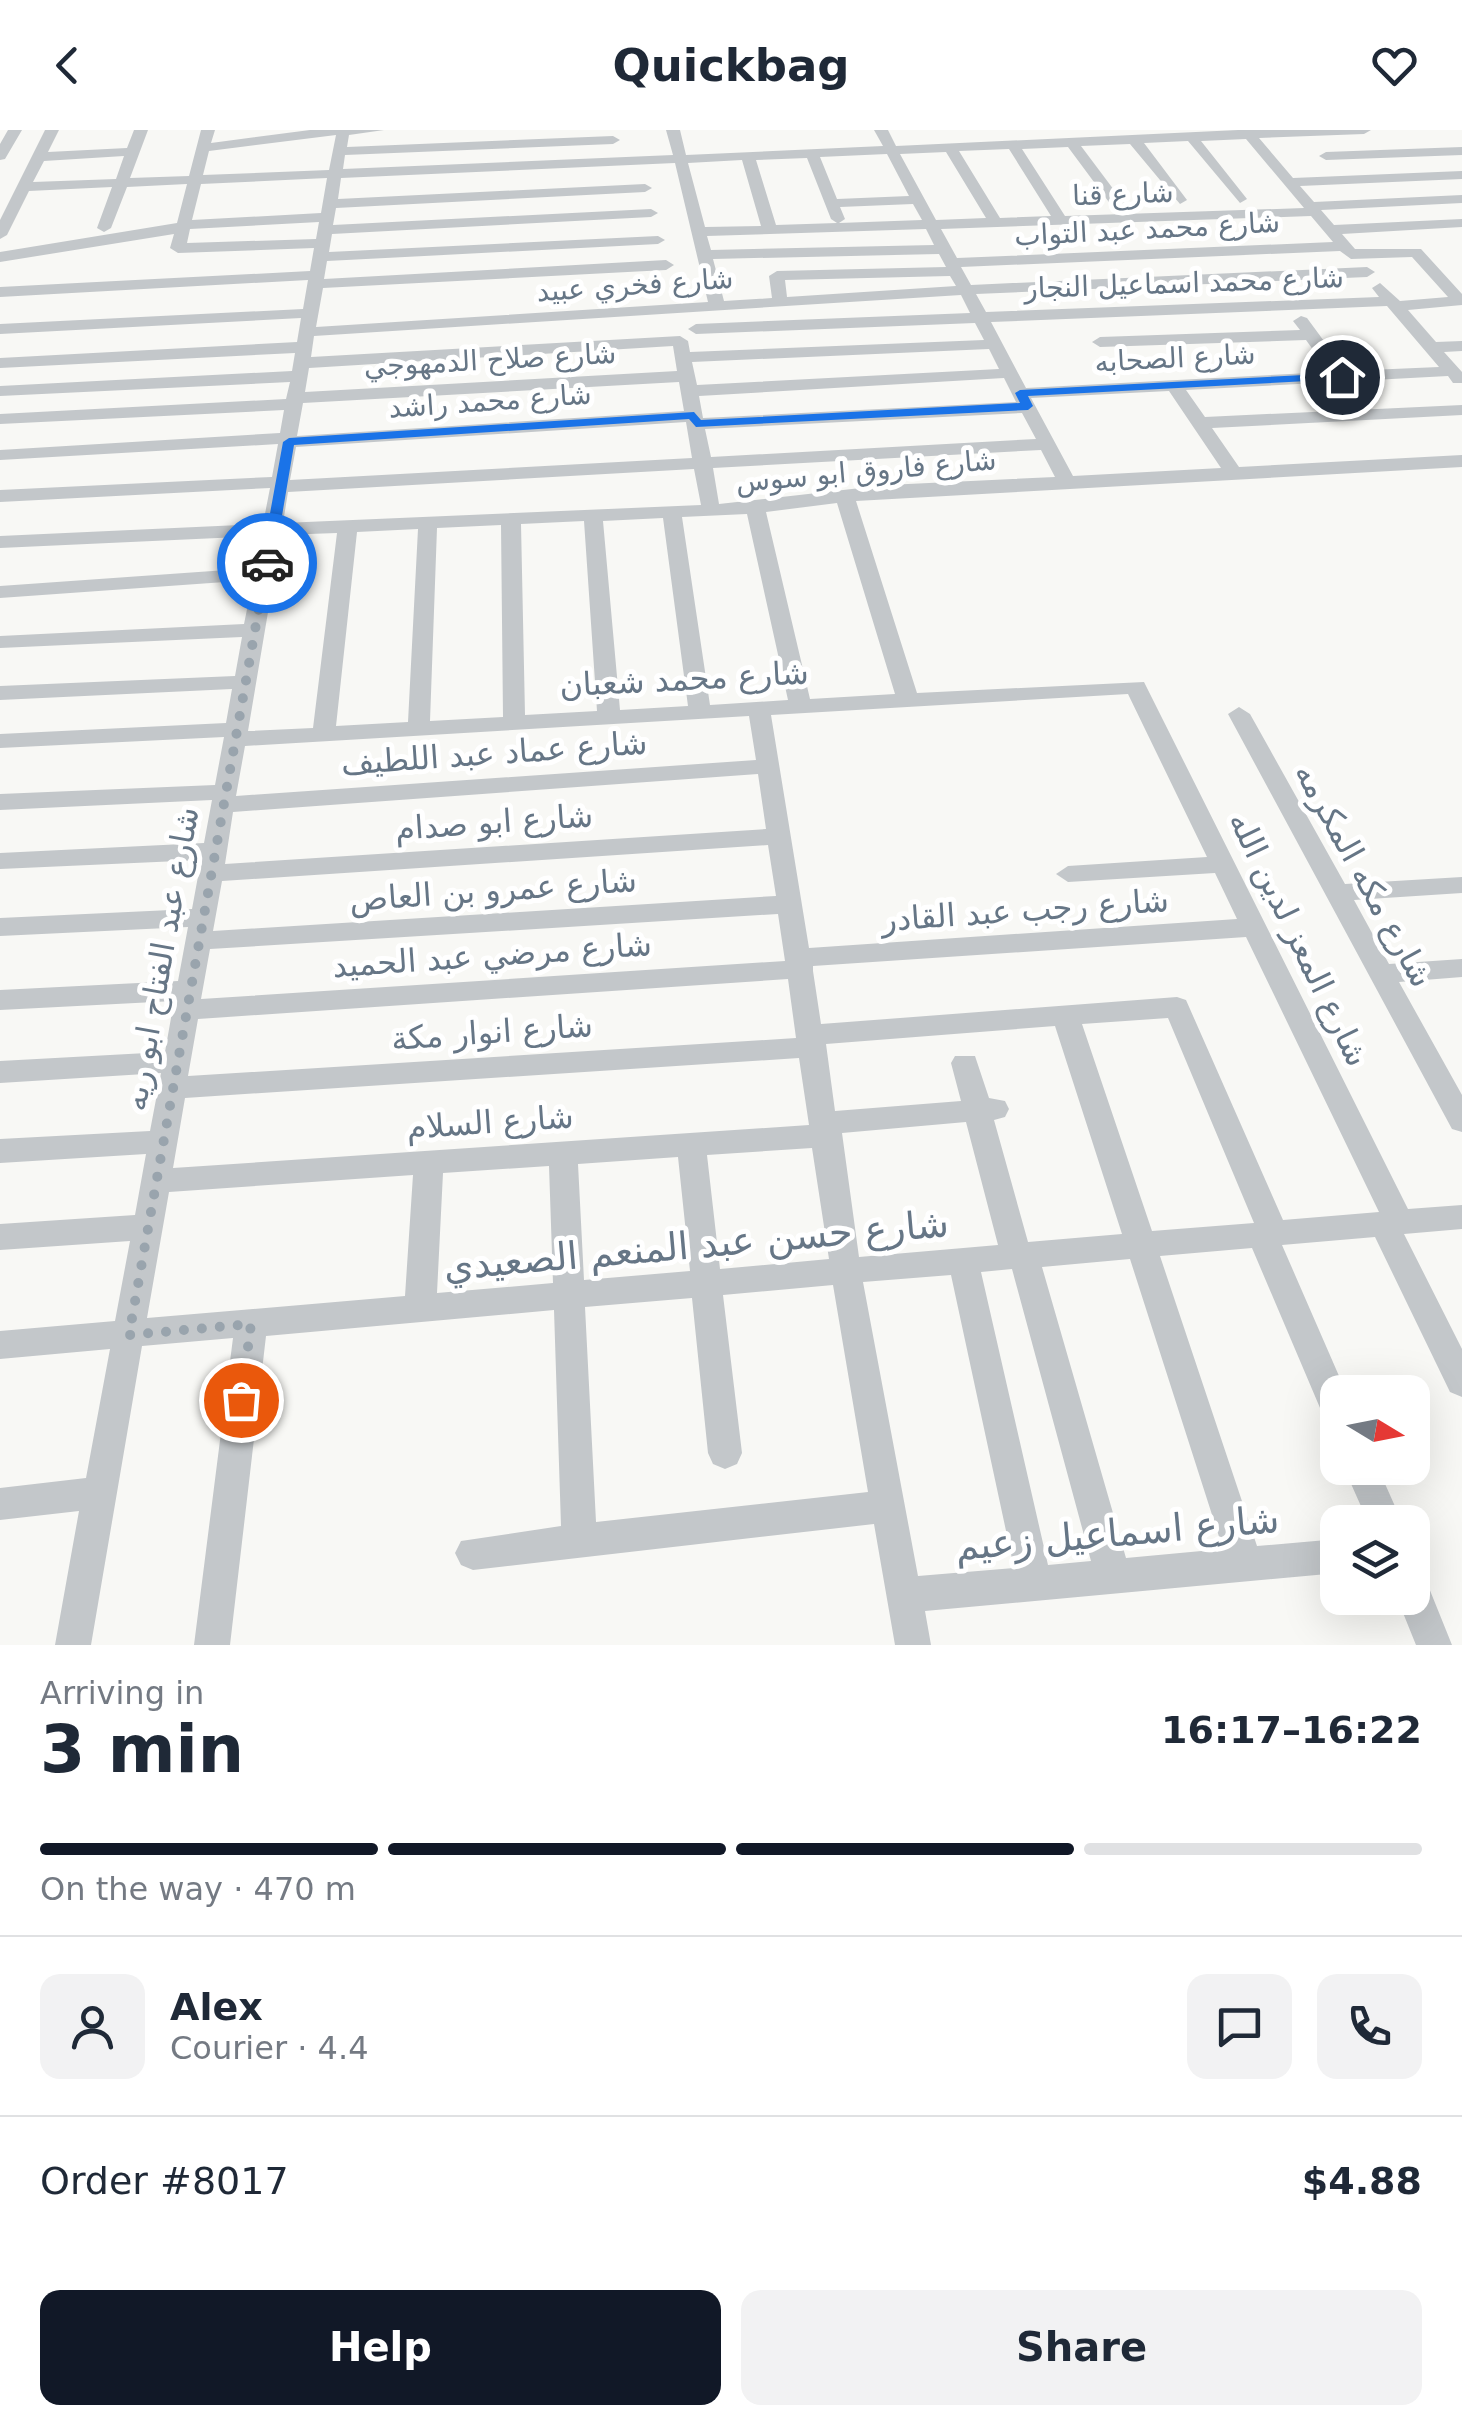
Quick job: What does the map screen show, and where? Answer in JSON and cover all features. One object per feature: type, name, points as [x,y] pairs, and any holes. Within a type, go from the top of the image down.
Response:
[{"type":"street","points":[[1,153],[16,130]]},
{"type":"street","points":[[0,234],[52,130]]},
{"type":"street","points":[[104,228],[141,130]]},
{"type":"street","points":[[208,130],[178,248],[182,250],[542,194],[645,188]]},
{"type":"street","points":[[202,148],[342,130],[377,130]]},
{"type":"street","name":"شارع عبد الفتاح ابو ريه","points":[[73,1645],[342,130]]},
{"type":"street","points":[[672,130],[717,305]]},
{"type":"street","points":[[882,130],[1068,484]]},
{"type":"street","points":[[950,130],[996,223]]},
{"type":"street","points":[[1020,130],[1031,145]]},
{"type":"street","points":[[0,292],[139,260],[183,227],[335,174],[680,159],[729,150],[748,156],[781,149],[812,154],[1014,146],[1080,139],[1135,141],[1364,130]]},
{"type":"street","points":[[1303,131],[1348,180]]},
{"type":"street","points":[[1248,133],[1457,377]]},
{"type":"street","points":[[321,150],[613,135],[617,162]]},
{"type":"street","points":[[1200,136],[1240,199]]},
{"type":"street","points":[[1080,139],[1120,206]]},
{"type":"street","points":[[264,141],[303,152]]},
{"type":"street","points":[[1135,141],[1180,200]]},
{"type":"street","points":[[1014,146],[1061,221]]},
{"type":"street","points":[[1326,156],[1462,151]]},
{"type":"street","points":[[37,157],[132,152]]},
{"type":"street","points":[[812,154],[842,228]]},
{"type":"street","points":[[748,156],[770,230]]},
{"type":"street","points":[[539,165],[547,245]]},
{"type":"street","points":[[1290,182],[1462,175]]},
{"type":"street","points":[[22,188],[193,180],[257,199],[325,230],[547,245],[658,240]]},
{"type":"street","points":[[832,203],[918,200]]},
{"type":"street","name":"شارع قنا","points":[[698,232],[1061,221],[1174,235],[1229,233],[1268,213],[1462,200]]},
{"type":"street","points":[[325,230],[651,213]]},
{"type":"street","points":[[1268,213],[1295,248]]},
{"type":"street","points":[[1330,230],[1462,223]]},
{"type":"street","name":"شارع محمد عبد التواب","points":[[951,261],[1113,250],[1174,235],[1229,233],[1295,248],[1416,252],[1460,301],[1393,303]]},
{"type":"street","points":[[705,255],[951,261]]},
{"type":"street","points":[[0,257],[139,260],[317,280],[391,303],[526,296],[585,276],[647,288],[666,265]]},
{"type":"street","points":[[780,300],[775,276],[951,261]]},
{"type":"street","name":"شارع فخري عبيد","points":[[303,362],[391,303],[647,288],[717,305],[1367,272]]},
{"type":"street","name":"شارع محمد اسماعيل النجار","points":[[696,330],[1081,312],[1393,303]]},
{"type":"street","points":[[1289,304],[1342,377]]},
{"type":"street","points":[[1081,312],[1114,365],[1311,335]]},
{"type":"street","points":[[0,328],[152,321],[303,362]]},
{"type":"street","points":[[134,384],[152,321]]},
{"type":"street","points":[[0,391],[134,384],[303,362],[677,341],[683,344],[712,510]]},
{"type":"street","points":[[687,375],[995,344]]},
{"type":"street","points":[[1430,347],[1462,346]]},
{"type":"street","points":[[494,352],[494,387]]},
{"type":"street","points":[[0,363],[142,356],[303,362]]},
{"type":"street","points":[[0,419],[303,362]]},
{"type":"street","name":"شارع صلاح الدمهوجي","points":[[303,362],[494,387],[687,375]]},
{"type":"street","name":"شارع الصحابه","points":[[695,420],[1024,400],[1114,365],[1174,385],[1342,377],[1457,377]]},
{"type":"street","points":[[687,375],[1010,374]]},
{"type":"street","points":[[1174,385],[1234,474]]},
{"type":"street","points":[[1199,423],[1462,410]]},
{"type":"street","name":"شارع محمد راشد","points":[[0,455],[695,420]]},
{"type":"street","points":[[0,496],[1047,444]]},
{"type":"street","name":"شارع فاروق ابو سوس","points":[[0,542],[755,508],[888,491],[1462,461]]},
{"type":"street","points":[[845,497],[908,700]]},
{"type":"street","points":[[755,508],[800,705]]},
{"type":"street","points":[[672,512],[700,710]]},
{"type":"street","points":[[593,515],[609,716]]},
{"type":"street","points":[[511,519],[514,722]]},
{"type":"street","points":[[419,727],[428,522]]},
{"type":"street","points":[[324,732],[348,526]]},
{"type":"street","points":[[0,592],[266,573]]},
{"type":"street","points":[[0,642],[256,630]]},
{"type":"street","points":[[0,693],[246,682]]},
{"type":"street","name":"شارع محمد شعبان","points":[[0,741],[324,732],[1136,687]]},
{"type":"street","name":"شارع المعز لدين الله","points":[[1136,687],[1224,864],[1462,1382]]},
{"type":"street","points":[[759,707],[828,1129],[846,1272],[913,1645]]},
{"type":"street","name":"شارع مكه المكرمه","points":[[1239,714],[1462,1120]]},
{"type":"street","name":"شارع عماد عبد اللطيف","points":[[0,802],[225,798],[769,766]]},
{"type":"street","name":"شارع ابو صدام","points":[[0,861],[214,862],[780,836]]},
{"type":"street","points":[[1068,874],[1224,864]]},
{"type":"street","points":[[1337,893],[1462,885]]},
{"type":"street","name":"شارع عمرو بن العاص","points":[[0,927],[202,929],[792,904]]},
{"type":"street","name":"شارع رجب عبد القادر","points":[[801,964],[1254,928]]},
{"type":"street","name":"شارع مرضي عبد الحميد","points":[[0,1000],[189,1000],[801,964]]},
{"type":"street","points":[[1382,974],[1462,968]]},
{"type":"street","name":"شارع انوار مكة","points":[[0,1072],[176,1075],[814,1041],[1165,1005],[1177,1007],[1182,1015],[1268,1234]]},
{"type":"street","points":[[1064,1014],[1246,1565]]},
{"type":"street","points":[[965,1063],[985,1110],[1020,1256],[1113,1576]]},
{"type":"street","name":"شارع السلام","points":[[157,1181],[691,1143],[985,1110]]},
{"type":"street","points":[[0,1151],[164,1142]]},
{"type":"street","points":[[691,1143],[725,1454]]},
{"type":"street","points":[[564,1152],[580,1541]]},
{"type":"street","points":[[420,1310],[429,1162]]},
{"type":"street","name":"شارع حسن عبد المنعم الصعيدي","points":[[0,1345],[1462,1218]]},
{"type":"street","points":[[0,1237],[148,1227]]},
{"type":"street","points":[[1268,1234],[1324,1375]]},
{"type":"street","points":[[964,1261],[1035,1584]]},
{"type":"street","points":[[212,1645],[251,1324]]},
{"type":"street","points":[[0,1504],[100,1494]]},
{"type":"street","points":[[473,1553],[888,1506]]},
{"type":"street","name":"شارع اسماعيل زعيم","points":[[904,1595],[1320,1558]]},
{"type":"street","points":[[1422,1615],[1434,1645]]},
{"type":"way so far","points":[[241,1400],[251,1324],[129,1335],[267,563]]},
{"type":"route","points":[[267,563],[289,442],[694,416],[696,424],[1028,406],[1020,393],[1342,377]]}]
